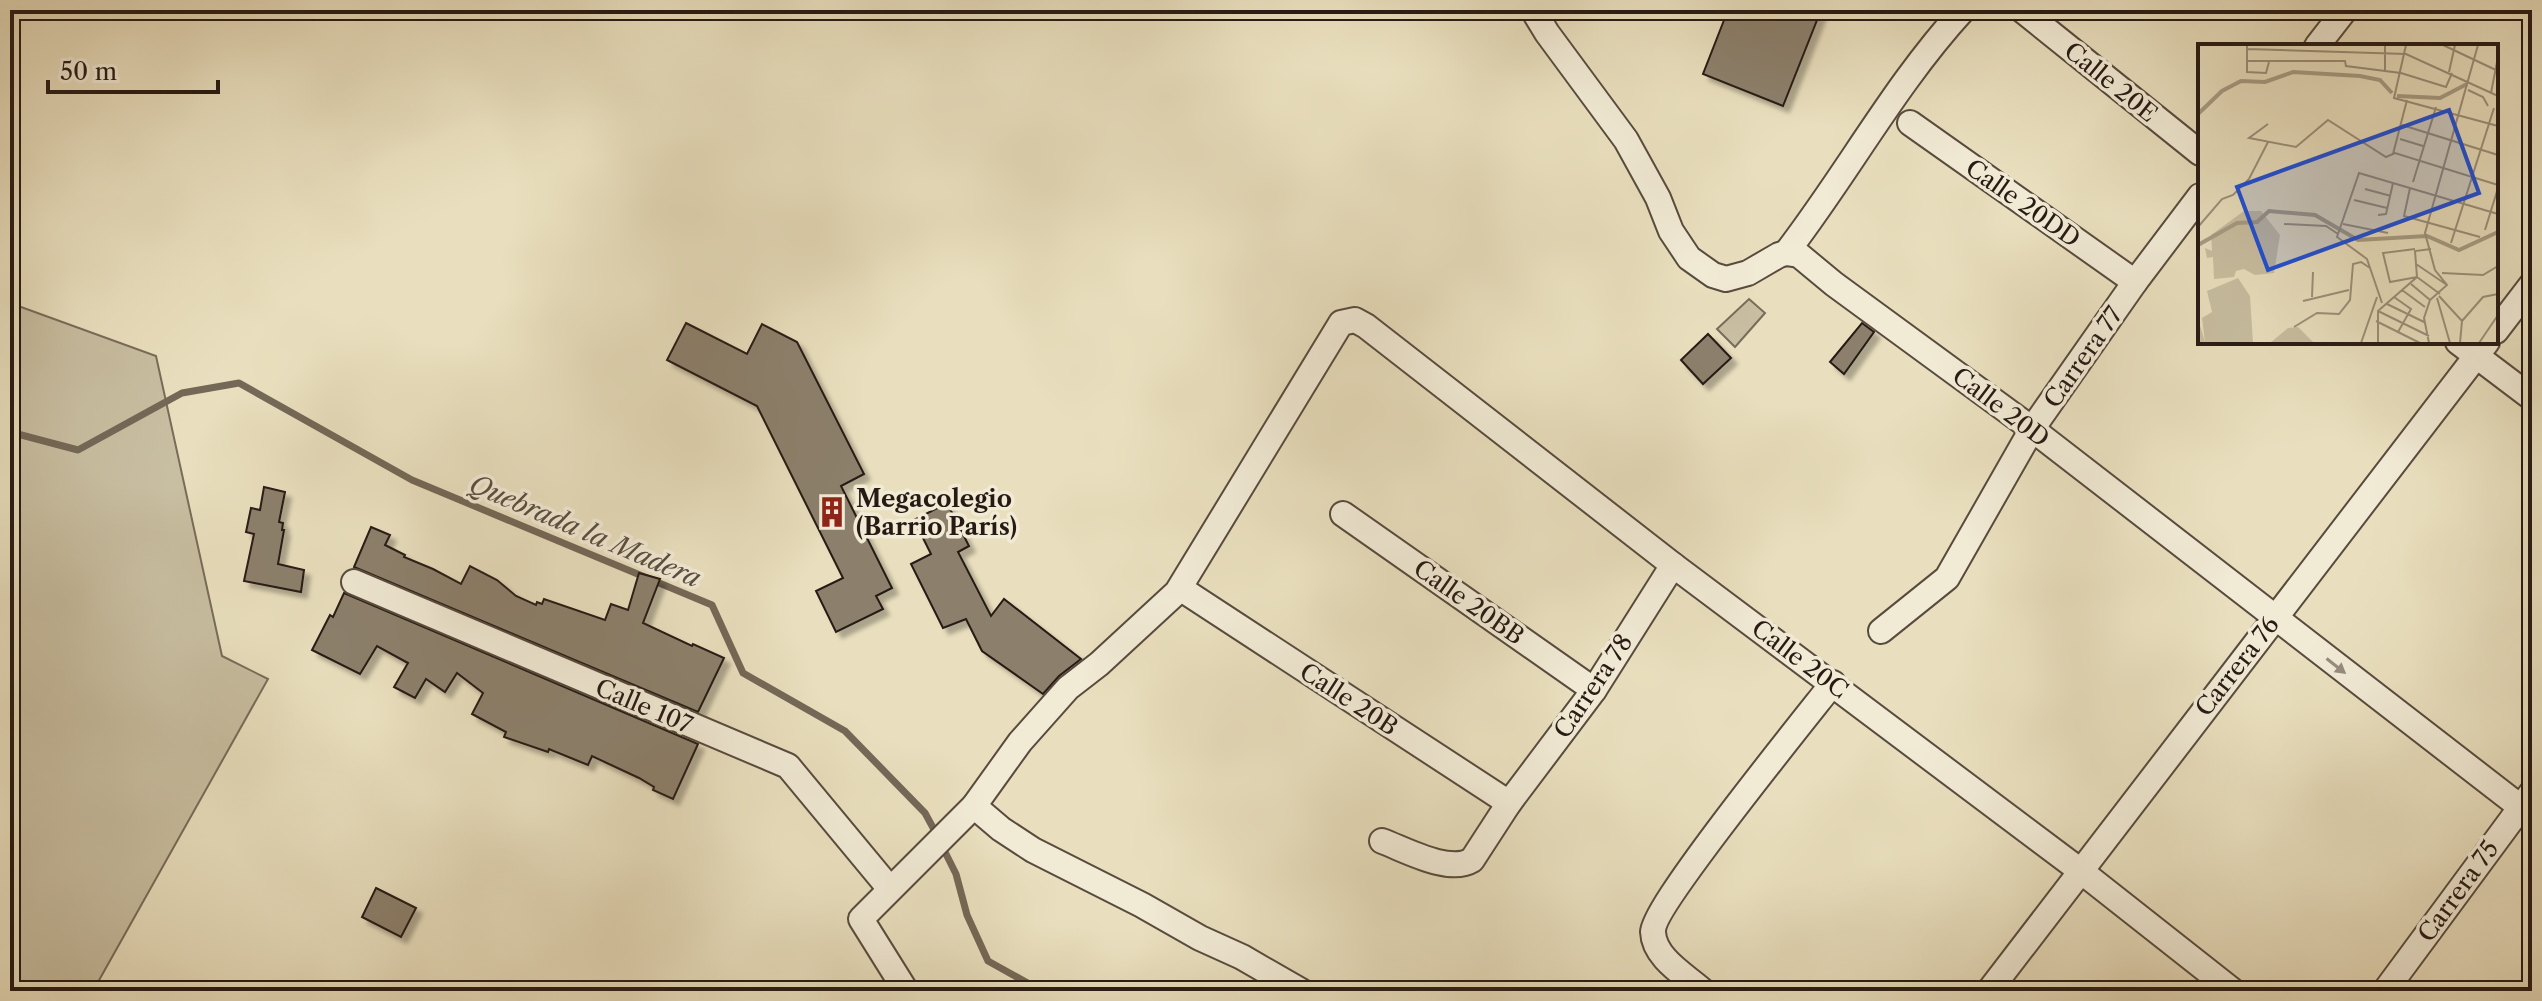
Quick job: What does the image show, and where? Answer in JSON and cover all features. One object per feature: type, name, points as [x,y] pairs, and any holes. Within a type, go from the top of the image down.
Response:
[{"type":"street","points":[[1533,10],[1626,140],[1658,198],[1671,231],[1689,258],[1713,275],[1726,279],[1748,273],[1786,253],[1889,105],[1942,33],[1963,10]]},
{"type":"street","name":"Calle 20E","points":[[2022,10],[2198,151]]},
{"type":"street","points":[[2319,44],[2345,10]]},
{"type":"street","name":"Calle 20DD","points":[[1910,123],[2135,282]]},
{"type":"street","name":"Carrera 77","points":[[1881,631],[1947,578],[2032,429],[2198,199]]},
{"type":"street","name":"Calle 20D","points":[[1786,253],[1799,255],[2032,429],[2274,618],[2528,805]]},
{"type":"street","points":[[2498,328],[2532,284]]},
{"type":"street","name":"Calle 20C","points":[[974,806],[1020,742],[1068,688],[1099,664],[1177,592],[1341,323],[1355,320],[1673,565],[2082,872],[2233,991]]},
{"type":"street","points":[[2474,347],[2532,398]]},
{"type":"street","name":"Carrera 76","points":[[1989,991],[2274,618],[2474,347]]},
{"type":"street","name":"Calle 20BB","points":[[1343,514],[1594,690]]},
{"type":"street","name":"Carrera 78","points":[[1382,841],[1451,866],[1472,860],[1509,803],[1594,690],[1673,565]]},
{"type":"street","name":"Calle 107","points":[[354,582],[788,766],[890,889]]},
{"type":"street","name":"Calle 20B","points":[[1189,594],[1509,803]]},
{"type":"street","points":[[1703,991],[1661,955],[1654,942],[1653,927],[1660,912],[1723,825],[1833,683]]},
{"type":"street","name":"Carrera 75","points":[[2385,991],[2528,805]]},
{"type":"street","points":[[906,991],[861,919],[974,806],[1033,850],[1242,957],[1301,991]]},
{"type":"shaded area","points":[[1749,299],[1765,313],[1735,347],[1717,329]]},
{"type":"shaded area","points":[[10,303],[156,356],[222,656],[268,679],[93,991],[10,991]]},
{"type":"building","points":[[1728,10],[1821,10],[1783,106],[1703,74]]},
{"type":"building","name":"Megacolegio (Barrio París)","points":[[686,323],[747,354],[762,324],[797,342],[864,474],[841,486],[892,588],[876,596],[883,609],[836,632],[816,591],[843,578],[757,406],[667,360]]},
{"type":"building","points":[[1862,323],[1874,332],[1844,374],[1830,362]]},
{"type":"building","points":[[1708,334],[1731,358],[1703,384],[1681,360]]},
{"type":"building","points":[[264,487],[285,492],[279,522],[283,523],[284,530],[278,564],[304,570],[301,592],[244,581],[254,534],[246,532],[251,508],[260,510]]},
{"type":"building","points":[[947,503],[969,546],[958,552],[991,616],[1004,599],[1081,659],[1059,676],[1043,694],[982,651],[966,619],[943,628],[911,564],[931,554],[914,520]]},
{"type":"building","points":[[371,527],[390,535],[385,545],[461,584],[470,566],[497,580],[516,596],[536,605],[537,602],[542,604],[544,599],[605,620],[611,604],[628,610],[639,573],[660,579],[643,623],[724,658],[698,712],[354,567]]},
{"type":"building","points":[[344,593],[698,744],[673,799],[653,790],[654,787],[639,778],[592,756],[588,765],[549,749],[548,752],[504,737],[506,732],[472,714],[483,693],[457,673],[445,692],[426,679],[415,698],[394,687],[408,663],[377,646],[360,674],[312,650]]},
{"type":"building","points":[[376,888],[416,908],[401,937],[362,917]]},
{"type":"waterway","name":"Quebrada la Madera","points":[[10,432],[78,450],[182,393],[239,383],[412,480],[712,605],[743,673],[845,731],[925,813],[937,835]]},
{"type":"waterway","name":"Quebrada la Madera","points":[[942,846],[956,874],[967,915],[988,961],[1042,991]]},
{"type":"place","name":"Megacolegio (Barrio París)","points":[[832,512]]}]
